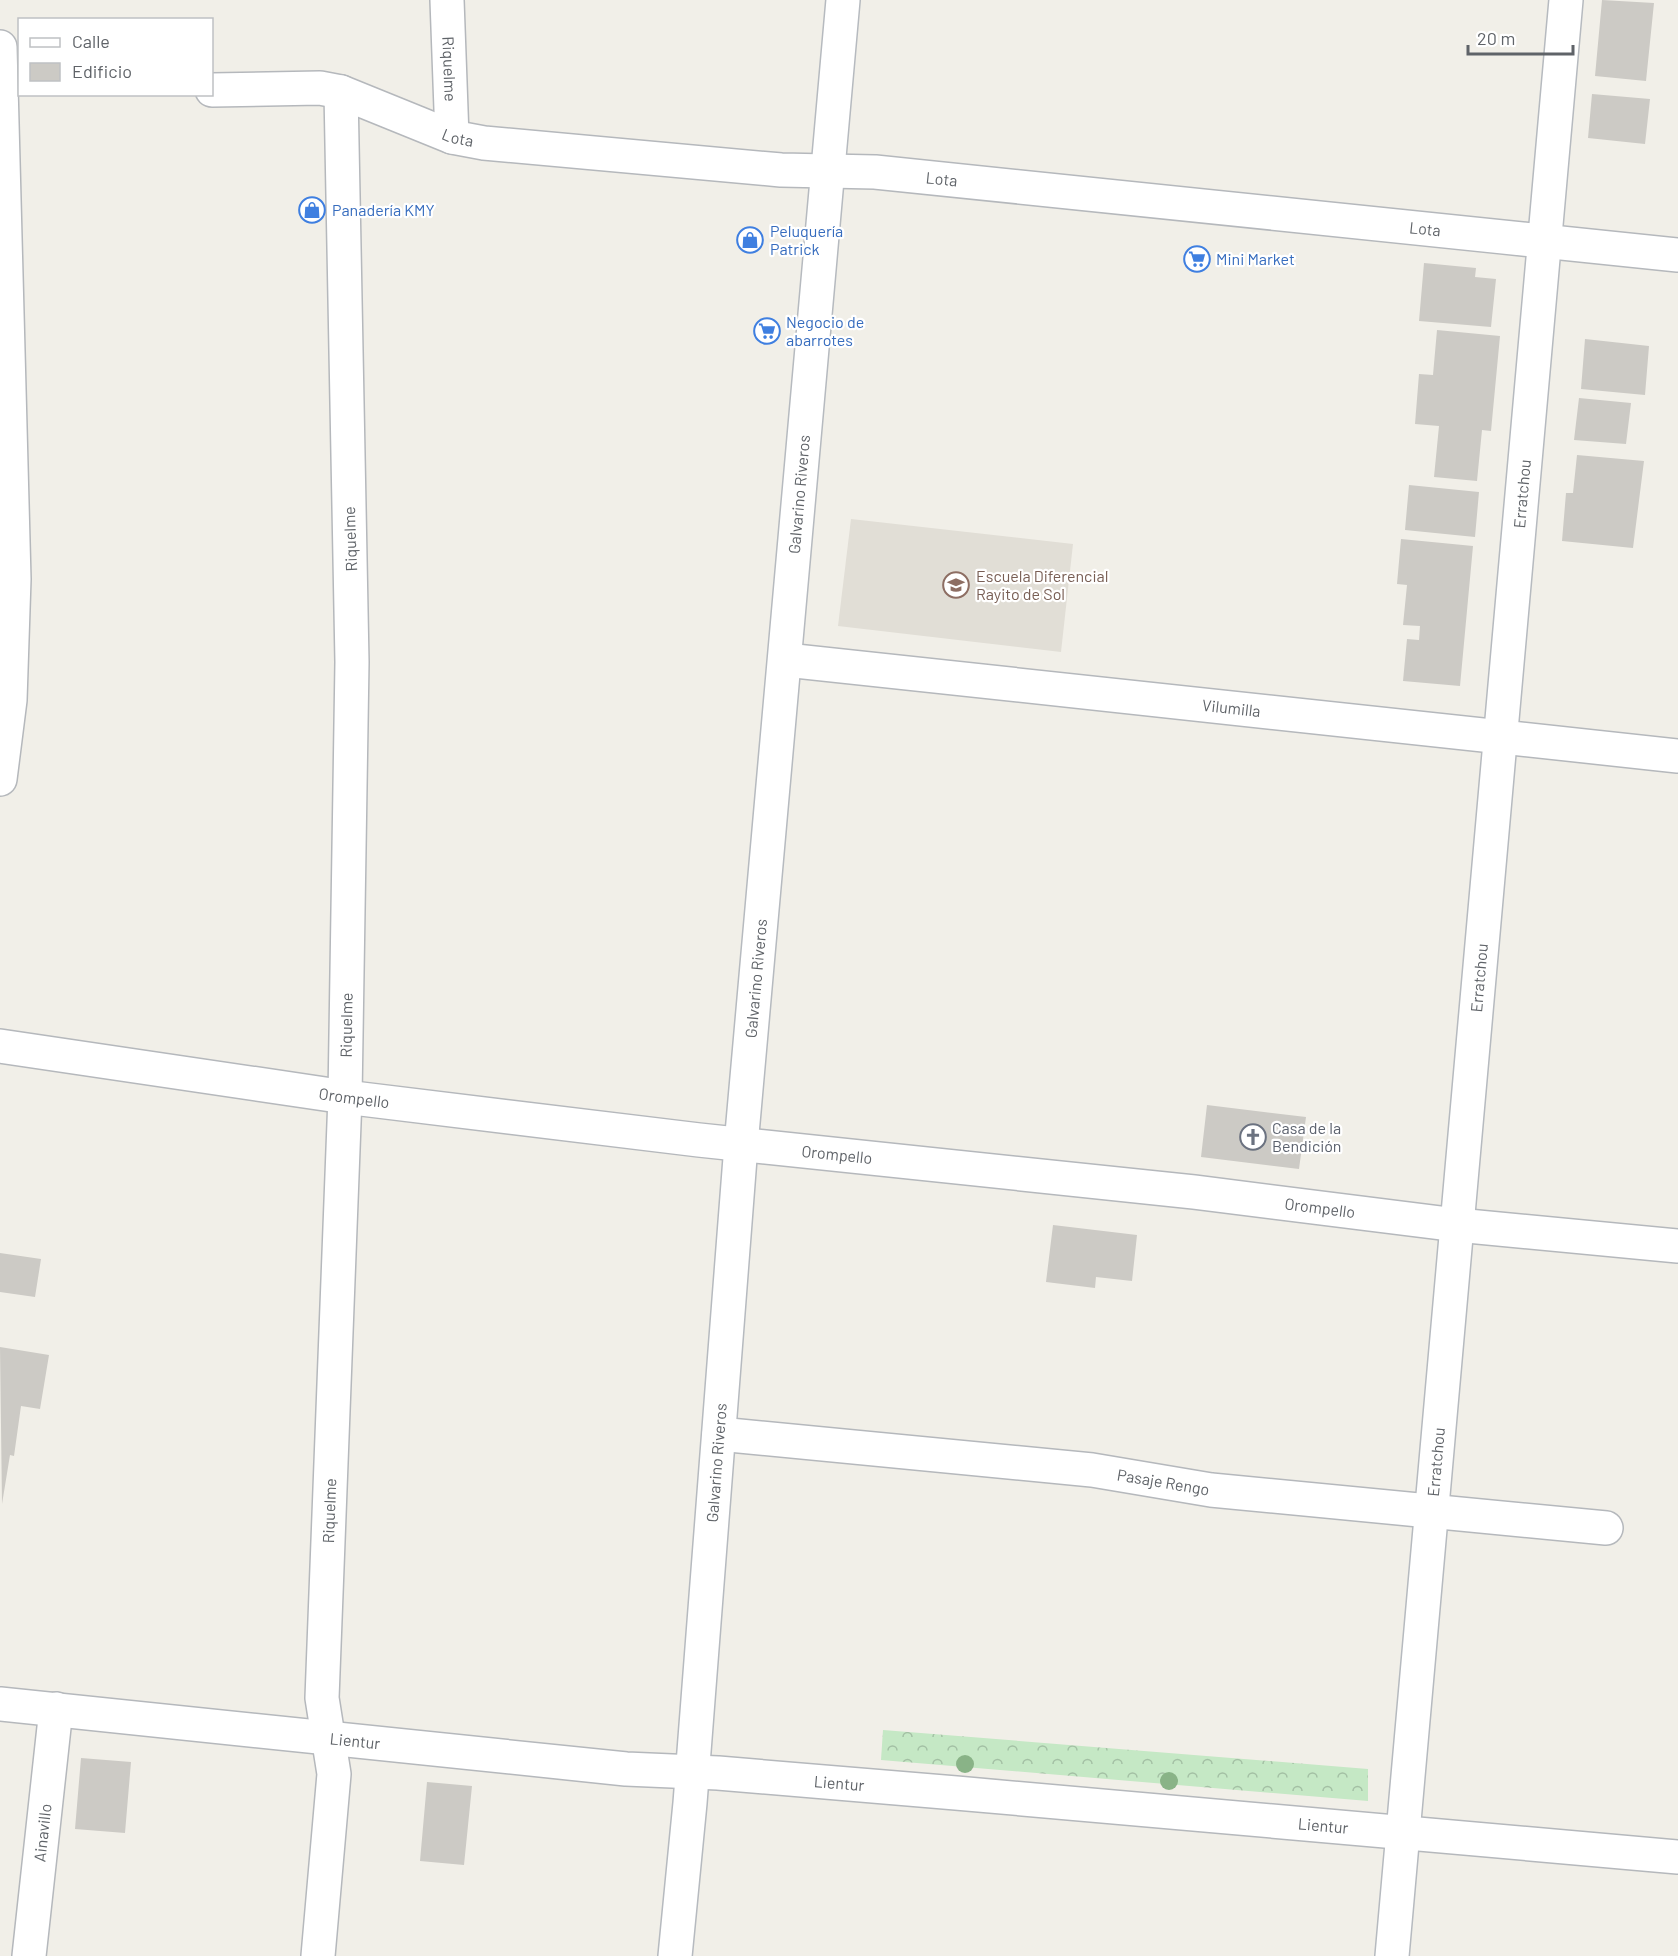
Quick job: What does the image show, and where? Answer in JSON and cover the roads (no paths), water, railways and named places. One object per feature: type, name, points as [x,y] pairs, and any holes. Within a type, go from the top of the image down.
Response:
[{"type":"street","name":"Riquelme","points":[[447,0],[452,137]]},
{"type":"street","name":"Galvarino Riveros","points":[[675,1956],[692,1773],[741,1144],[786,660],[843,0]]},
{"type":"street","name":"Erratchou","points":[[1392,1956],[1566,0]]},
{"type":"street","points":[[0,47],[7,94],[14,648],[0,779]]},
{"type":"street","name":"Lota","points":[[213,90],[320,88],[341,92],[452,137],[484,143],[746,167],[875,172],[1678,255]]},
{"type":"street","name":"Riquelme","points":[[318,1956],[334,1774],[322,1698],[345,1097],[352,662],[341,92]]},
{"type":"street","name":"Vilumilla","points":[[786,660],[1678,756]]},
{"type":"street","name":"Orompello","points":[[0,1046],[345,1097],[741,1144],[1182,1191],[1457,1225],[1678,1246]]},
{"type":"street","name":"Pasaje Rengo","points":[[719,1434],[1092,1470],[1192,1488],[1606,1528]]},
{"type":"street","name":"Lientur","points":[[0,1704],[327,1736],[626,1769],[1402,1831],[1678,1857]]},
{"type":"street","name":"Ainavillo","points":[[29,1956],[56,1709]]},
{"type":"place","name":"Panadería KMY","points":[[312,210]]},
{"type":"place","name":"Peluquería Patrick","points":[[750,240]]},
{"type":"place","name":"Mini Market","points":[[1197,259]]},
{"type":"place","name":"Negocio de abarrotes","points":[[767,331]]},
{"type":"place","name":"Escuela Diferencial Rayito de Sol","points":[[956,585]]},
{"type":"place","name":"Casa de la Bendición","points":[[1253,1137]]}]
